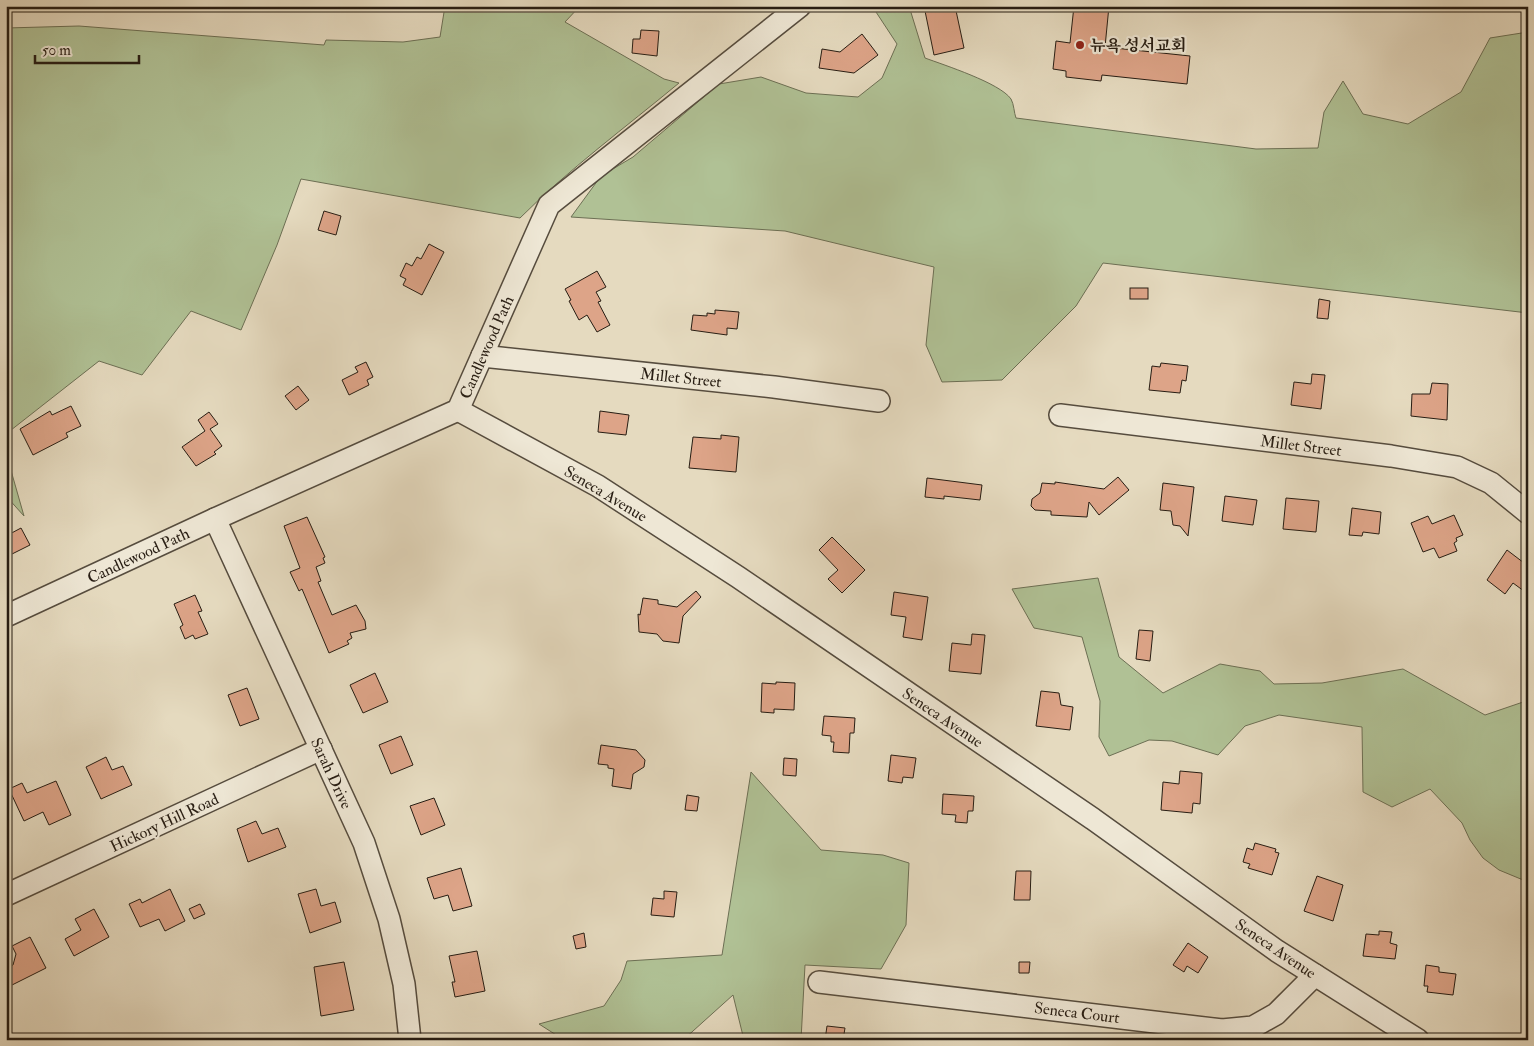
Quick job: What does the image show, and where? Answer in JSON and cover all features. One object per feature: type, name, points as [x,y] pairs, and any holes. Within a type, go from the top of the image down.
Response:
[{"type":"street","name":"Candlewood Path","points":[[6,616],[215,519],[458,410],[549,205],[800,6]]},
{"type":"street","name":"Millet Street","points":[[482,356],[765,386],[879,401]]},
{"type":"street","name":"Seneca Avenue","points":[[458,410],[598,486],[738,577],[1085,814],[1277,951],[1418,1040]]},
{"type":"street","name":"Millet Street","points":[[1060,415],[1391,456],[1457,467],[1491,484],[1528,513]]},
{"type":"street","name":"Sarah Drive","points":[[215,519],[364,843],[389,920],[404,984],[410,1040]]},
{"type":"street","name":"Hickory Hill Road","points":[[6,895],[321,748]]},
{"type":"street","name":"Seneca Court","points":[[819,982],[1222,1030],[1253,1027],[1276,1014],[1315,975]]},
{"type":"green space","points":[[445,6],[580,6],[565,22],[664,79],[679,83],[578,165],[520,218],[301,179],[277,245],[241,330],[191,311],[142,375],[99,361],[6,434],[6,28],[79,26],[324,45],[326,40],[403,42],[440,37]]},
{"type":"green space","points":[[878,6],[909,6],[925,58],[971,75],[996,87],[1011,99],[1016,118],[1256,149],[1318,148],[1324,112],[1343,81],[1363,114],[1408,124],[1461,92],[1490,38],[1528,32],[1528,313],[1103,263],[1076,306],[1002,380],[942,382],[926,345],[934,267],[785,231],[571,217],[601,176],[633,157],[719,84],[761,77],[806,93],[858,97],[882,78],[897,44],[876,12]]},
{"type":"green space","points":[[6,453],[24,516],[6,496]]},
{"type":"green space","points":[[1098,578],[1119,657],[1163,693],[1220,664],[1260,671],[1274,684],[1322,683],[1403,669],[1485,715],[1526,701],[1528,696],[1528,882],[1499,870],[1483,858],[1470,840],[1462,823],[1430,789],[1392,807],[1363,792],[1362,727],[1279,715],[1245,726],[1218,755],[1172,741],[1149,740],[1109,756],[1099,737],[1100,701],[1082,637],[1034,628],[1012,589]]},
{"type":"green space","points":[[751,772],[821,850],[883,855],[909,863],[906,925],[881,969],[805,965],[801,1040],[744,1040],[733,995],[683,1040],[564,1040],[539,1024],[604,1006],[621,980],[627,961],[722,955]]},
{"type":"building","points":[[924,6],[955,6],[964,48],[934,55]]},
{"type":"building","name":"뉴욕 성서교회","points":[[1074,6],[1109,6],[1105,47],[1190,56],[1187,84],[1102,75],[1101,81],[1066,77],[1066,71],[1053,69],[1056,41],[1070,43]]},
{"type":"building","points":[[641,30],[659,31],[657,56],[632,53],[633,39],[640,39]]},
{"type":"building","points":[[862,34],[878,55],[854,73],[819,68],[822,49],[840,52]]},
{"type":"building","points":[[324,211],[341,216],[336,235],[318,230]]},
{"type":"building","points":[[429,244],[444,252],[422,295],[403,285],[406,279],[400,276],[406,263],[412,266],[417,257],[421,259]]},
{"type":"building","points":[[597,271],[606,287],[596,292],[601,301],[598,302],[610,325],[597,332],[587,315],[579,320],[565,289]]},
{"type":"building","points":[[1130,288],[1148,288],[1148,299],[1130,299]]},
{"type":"building","points":[[1319,299],[1330,301],[1328,319],[1317,318]]},
{"type":"building","points":[[715,310],[739,312],[737,329],[727,328],[727,335],[691,330],[693,315],[707,316],[707,313],[715,314]]},
{"type":"building","points":[[366,362],[373,377],[367,380],[369,385],[349,395],[342,380],[358,372],[355,367]]},
{"type":"building","points":[[1161,363],[1188,366],[1186,381],[1182,380],[1180,393],[1149,390],[1152,366],[1160,367]]},
{"type":"building","points":[[1312,374],[1325,375],[1321,409],[1291,405],[1294,382],[1311,384]]},
{"type":"building","points":[[1432,383],[1448,384],[1447,420],[1411,416],[1412,394],[1430,394]]},
{"type":"building","points":[[298,386],[309,400],[296,410],[285,396]]},
{"type":"building","points":[[71,406],[81,426],[66,433],[68,437],[33,455],[20,429],[50,411],[52,415]]},
{"type":"building","points":[[600,411],[629,415],[626,435],[598,432]]},
{"type":"building","points":[[209,412],[218,424],[210,429],[222,446],[214,452],[216,454],[196,466],[182,447],[205,431],[198,420]]},
{"type":"building","points":[[721,435],[739,437],[736,472],[689,468],[693,437],[721,439]]},
{"type":"building","points":[[1118,477],[1129,490],[1099,515],[1089,502],[1087,517],[1051,515],[1051,511],[1035,510],[1031,506],[1032,499],[1040,493],[1042,483],[1055,484],[1055,482],[1104,489]]},
{"type":"building","points":[[927,478],[982,485],[980,500],[944,496],[944,499],[925,497]]},
{"type":"building","points":[[1163,483],[1194,487],[1188,536],[1180,526],[1173,525],[1171,511],[1160,510]]},
{"type":"building","points":[[1225,496],[1257,500],[1253,525],[1222,521]]},
{"type":"building","points":[[1286,498],[1319,501],[1316,532],[1283,529]]},
{"type":"building","points":[[1352,508],[1381,512],[1379,534],[1363,532],[1362,536],[1349,535]]},
{"type":"building","points":[[1454,515],[1463,535],[1456,538],[1457,541],[1454,543],[1457,551],[1439,558],[1434,548],[1423,552],[1411,523],[1428,516],[1432,524]]},
{"type":"building","points":[[307,517],[325,557],[323,558],[325,563],[316,567],[321,581],[318,582],[332,615],[356,605],[365,621],[366,629],[350,633],[352,638],[347,641],[349,644],[329,653],[302,589],[299,591],[290,572],[300,568],[284,526]]},
{"type":"building","points":[[21,528],[30,545],[6,557],[6,536]]},
{"type":"building","points":[[832,537],[865,570],[842,593],[828,579],[838,570],[819,550]]},
{"type":"building","points":[[1507,550],[1528,566],[1528,594],[1513,583],[1505,594],[1487,580]]},
{"type":"building","points":[[696,591],[701,597],[683,616],[679,643],[663,641],[657,634],[639,632],[638,614],[640,615],[643,598],[658,600],[658,604],[677,607]]},
{"type":"building","points":[[894,592],[928,597],[922,640],[903,637],[906,617],[891,615]]},
{"type":"building","points":[[195,595],[202,611],[198,612],[208,634],[195,639],[193,635],[185,639],[180,627],[183,625],[174,604]]},
{"type":"building","points":[[1139,630],[1153,631],[1150,661],[1136,659]]},
{"type":"building","points":[[972,634],[985,635],[981,674],[949,671],[952,643],[971,645]]},
{"type":"building","points":[[375,673],[388,702],[363,713],[350,685]]},
{"type":"building","points":[[776,682],[795,683],[794,710],[774,709],[774,713],[761,712],[762,683],[776,684]]},
{"type":"building","points":[[247,688],[259,719],[240,726],[228,695]]},
{"type":"building","points":[[1041,691],[1059,693],[1061,705],[1073,707],[1070,730],[1036,726]]},
{"type":"building","points":[[824,716],[855,718],[854,733],[850,733],[849,753],[833,752],[834,742],[831,742],[831,736],[822,735]]},
{"type":"building","points":[[401,736],[413,765],[391,774],[379,745]]},
{"type":"building","points":[[601,745],[636,750],[645,760],[644,767],[633,774],[631,789],[612,786],[614,769],[608,768],[608,765],[598,764]]},
{"type":"building","points":[[891,755],[916,758],[913,778],[903,777],[902,783],[888,781]]},
{"type":"building","points":[[106,757],[112,770],[123,766],[132,785],[101,799],[86,767]]},
{"type":"building","points":[[784,758],[797,759],[796,776],[783,775]]},
{"type":"building","points":[[1180,771],[1202,773],[1200,804],[1193,803],[1192,813],[1161,810],[1163,782],[1179,784]]},
{"type":"building","points":[[56,781],[71,815],[49,825],[43,812],[24,821],[9,789],[22,783],[27,793]]},
{"type":"building","points":[[943,794],[974,796],[973,811],[968,811],[967,823],[955,822],[956,815],[942,814]]},
{"type":"building","points":[[687,795],[699,797],[697,811],[685,810]]},
{"type":"building","points":[[434,798],[445,825],[421,835],[410,806]]},
{"type":"building","points":[[256,821],[262,834],[278,828],[286,847],[248,862],[237,829]]},
{"type":"building","points":[[1255,843],[1276,849],[1275,852],[1279,853],[1272,875],[1248,868],[1250,864],[1243,862],[1247,848],[1253,850]]},
{"type":"building","points":[[461,868],[472,906],[453,911],[448,895],[434,899],[427,878]]},
{"type":"building","points":[[1016,871],[1031,871],[1030,900],[1014,900]]},
{"type":"building","points":[[1317,876],[1343,885],[1333,921],[1304,911]]},
{"type":"building","points":[[170,889],[185,921],[165,931],[159,919],[140,927],[129,904],[140,899],[142,903]]},
{"type":"building","points":[[316,889],[321,906],[335,902],[341,922],[310,933],[298,894]]},
{"type":"building","points":[[664,891],[677,892],[674,917],[651,915],[653,898],[664,899]]},
{"type":"building","points":[[200,904],[205,914],[194,919],[189,909]]},
{"type":"building","points":[[94,909],[109,937],[74,956],[65,939],[81,930],[75,919]]},
{"type":"building","points":[[1379,931],[1392,932],[1390,943],[1397,945],[1395,959],[1363,956],[1366,934],[1379,935]]},
{"type":"building","points":[[584,933],[586,947],[576,949],[573,936]]},
{"type":"building","points":[[30,937],[46,968],[10,986],[6,978],[6,968],[13,965],[16,954],[12,946]]},
{"type":"building","points":[[1188,943],[1208,957],[1198,973],[1187,966],[1184,972],[1173,965]]},
{"type":"building","points":[[477,951],[485,991],[455,997],[452,982],[455,982],[449,956]]},
{"type":"building","points":[[344,962],[354,1010],[321,1016],[314,967]]},
{"type":"building","points":[[1019,962],[1030,962],[1029,973],[1019,973]]},
{"type":"building","points":[[1426,965],[1439,967],[1439,972],[1456,974],[1453,995],[1427,992],[1428,986],[1424,986]]},
{"type":"building","points":[[827,1026],[845,1028],[843,1040],[825,1040]]},
{"type":"place","name":"뉴욕 성서교회","points":[[1080,45]]}]
